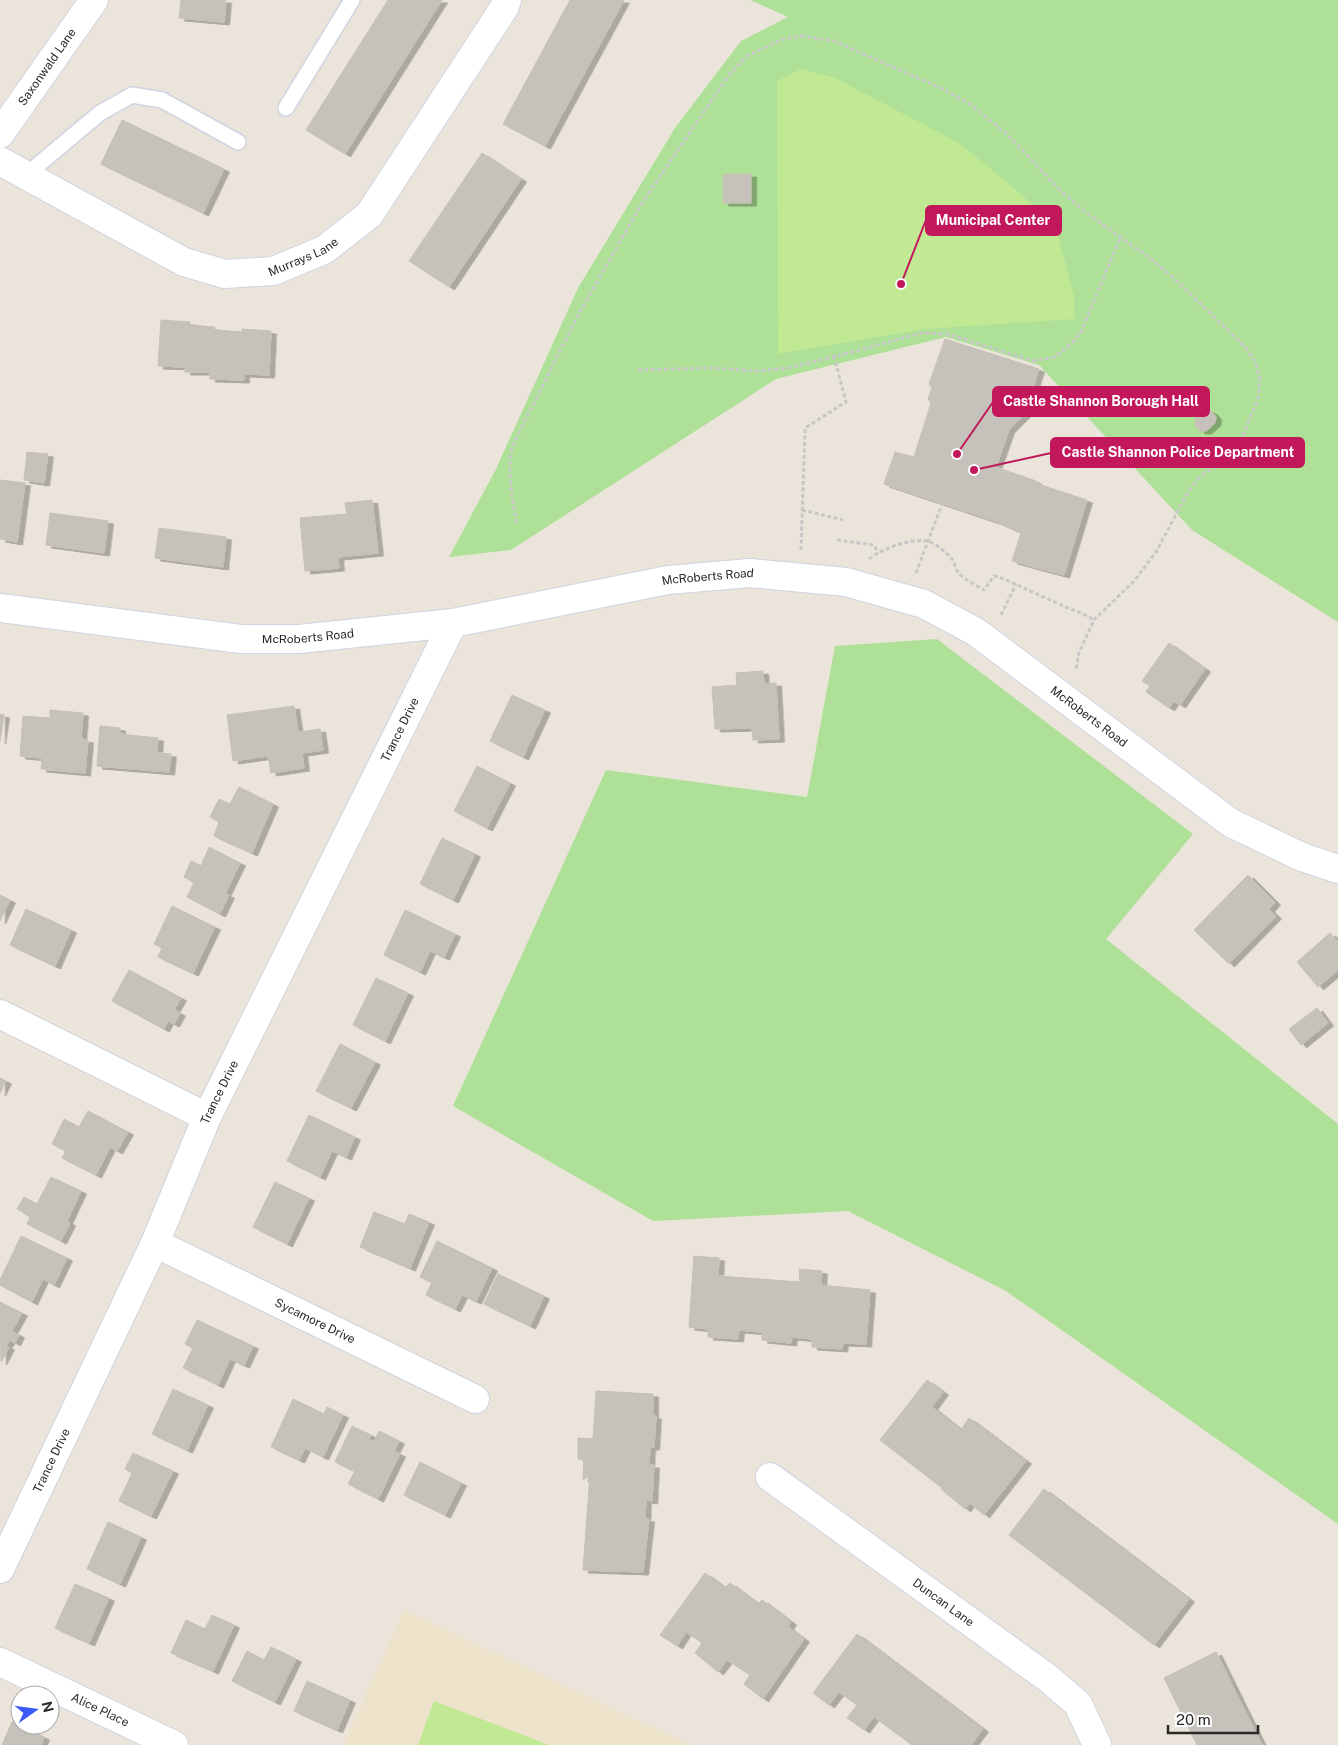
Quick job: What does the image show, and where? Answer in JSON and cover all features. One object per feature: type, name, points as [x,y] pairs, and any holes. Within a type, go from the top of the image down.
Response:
[{"type":"street","name":"Murrays Lane","points":[[0,161],[184,262],[225,274],[273,272],[324,250],[369,215],[504,8],[507,0]]},
{"type":"street","name":"Saxonwald Lane","points":[[0,134],[84,1]]},
{"type":"street","name":"McRoberts Road","points":[[0,608],[241,639],[299,639],[453,624],[668,580],[750,573],[846,582],[924,604],[976,632],[1231,823],[1302,857],[1338,869]]},
{"type":"street","name":"Trance Drive","points":[[0,1568],[155,1243],[207,1116],[453,624]]},
{"type":"street","points":[[0,1014],[207,1116]]},
{"type":"street","name":"Sycamore Drive","points":[[155,1243],[475,1399]]},
{"type":"street","name":"Duncan Lane","points":[[770,1477],[1050,1679],[1078,1704],[1097,1745]]},
{"type":"street","name":"Alice Place","points":[[0,1662],[174,1745]]},
{"type":"lane","points":[[286,108],[352,0]]},
{"type":"lane","points":[[26,176],[100,113],[132,95],[162,100],[238,142]]},
{"type":"path","points":[[517,523],[511,490],[509,460],[512,447],[577,317],[642,203],[729,75],[747,56],[783,39],[801,36],[834,41],[943,89],[970,104],[1007,134],[1057,187],[1085,212],[1150,258],[1178,282],[1246,348],[1256,363],[1260,380],[1258,399],[1239,444],[1228,456],[1200,477],[1188,492],[1156,552],[1134,581],[1094,620],[1079,652],[1071,703]]},
{"type":"path","points":[[638,370],[713,368],[758,371],[788,368],[921,333],[948,334],[1033,361],[1055,357],[1073,342],[1081,332],[1120,238]]},
{"type":"path","points":[[801,555],[805,428],[846,402],[834,356]]},
{"type":"path","points":[[907,599],[942,504]]},
{"type":"path","points":[[802,510],[843,520]]},
{"type":"path","points":[[837,540],[874,545],[878,553]]},
{"type":"path","points":[[1000,618],[1016,584]]},
{"type":"path","points":[[1085,614],[1094,620]]},
{"type":"shaded area","points":[[404,1610],[691,1745],[343,1745]]},
{"type":"green space","points":[[750,0],[1338,0],[1338,622],[1192,530],[1039,365],[946,337],[776,379],[511,550],[449,557],[496,469],[578,288],[675,128],[741,41],[788,17]]},
{"type":"green space","points":[[801,69],[835,78],[959,143],[1023,196],[1057,231],[1074,296],[1074,319],[925,329],[778,354],[777,81]]},
{"type":"green space","points":[[937,639],[1193,834],[1106,939],[1338,1124],[1338,1524],[1006,1291],[848,1211],[653,1221],[453,1106],[606,770],[807,797],[835,646]]},
{"type":"green space","points":[[434,1701],[549,1745],[418,1745]]},
{"type":"building","points":[[181,0],[226,0],[224,22],[179,18]]},
{"type":"building","points":[[388,0],[442,0],[345,154],[306,130]]},
{"type":"building","points":[[570,0],[624,0],[545,146],[503,124]]},
{"type":"building","points":[[122,120],[224,169],[203,213],[101,164]]},
{"type":"building","points":[[482,153],[521,179],[449,287],[409,261]]},
{"type":"building","points":[[751,174],[751,203],[723,203],[723,175]]},
{"type":"building","points":[[161,320],[190,322],[190,325],[215,327],[214,330],[242,332],[242,329],[271,331],[269,375],[244,374],[244,380],[210,379],[210,372],[185,372],[185,367],[158,366]]},
{"type":"building","points":[[945,339],[1039,369],[1025,414],[1009,430],[996,467],[1036,481],[1038,484],[1087,500],[1064,575],[1012,561],[1021,533],[997,522],[884,484],[895,452],[914,457],[931,403],[928,399],[932,388],[929,384]]},
{"type":"building","points":[[1206,409],[1216,417],[1215,423],[1206,431],[1200,431],[1195,425],[1196,417]]},
{"type":"building","points":[[27,452],[48,454],[44,483],[24,480]]},
{"type":"building","points":[[0,480],[25,483],[17,542],[0,539]]},
{"type":"building","points":[[372,500],[378,553],[338,557],[339,568],[305,571],[300,518],[347,514],[345,503]]},
{"type":"building","points":[[50,513],[108,521],[104,553],[46,545]]},
{"type":"building","points":[[159,528],[226,537],[223,567],[155,558]]},
{"type":"building","points":[[1169,643],[1205,669],[1180,705],[1174,701],[1169,708],[1146,692],[1150,686],[1142,681]]},
{"type":"building","points":[[763,671],[764,684],[776,683],[779,739],[753,740],[752,728],[715,729],[712,687],[737,685],[736,673]]},
{"type":"building","points":[[512,695],[545,710],[523,757],[490,741]]},
{"type":"building","points":[[294,706],[298,732],[320,729],[323,750],[302,753],[304,768],[271,773],[268,756],[233,761],[227,715]]},
{"type":"building","points":[[50,710],[83,713],[81,739],[88,740],[85,773],[41,769],[42,758],[20,756],[23,716],[50,718]]},
{"type":"building","points":[[0,714],[4,715],[0,741]]},
{"type":"building","points":[[100,726],[120,728],[120,734],[158,738],[157,753],[171,754],[169,772],[97,766]]},
{"type":"building","points":[[477,766],[510,783],[487,828],[454,811]]},
{"type":"building","points":[[239,787],[273,804],[252,853],[214,836],[219,822],[210,817],[219,799],[230,804]]},
{"type":"building","points":[[442,838],[475,854],[453,900],[420,884]]},
{"type":"building","points":[[209,847],[240,863],[225,894],[229,895],[220,914],[187,897],[194,882],[184,877],[191,861],[201,866]]},
{"type":"building","points":[[1248,875],[1275,902],[1269,909],[1276,916],[1229,964],[1194,930]]},
{"type":"building","points":[[0,895],[10,900],[0,921]]},
{"type":"building","points":[[172,906],[215,927],[193,973],[158,957],[162,948],[154,944]]},
{"type":"building","points":[[26,909],[71,930],[55,966],[10,945]]},
{"type":"building","points":[[405,910],[455,934],[444,957],[430,951],[420,972],[384,955]]},
{"type":"building","points":[[1330,933],[1338,942],[1338,970],[1318,987],[1297,962]]},
{"type":"building","points":[[129,970],[181,998],[174,1010],[180,1013],[174,1024],[168,1021],[164,1029],[112,1001]]},
{"type":"building","points":[[376,978],[408,993],[385,1041],[353,1025]]},
{"type":"building","points":[[1317,1008],[1328,1023],[1301,1045],[1289,1029]]},
{"type":"building","points":[[340,1044],[375,1062],[351,1108],[316,1091]]},
{"type":"building","points":[[0,1078],[6,1081],[0,1093]]},
{"type":"building","points":[[88,1111],[128,1132],[117,1151],[110,1147],[96,1175],[62,1158],[66,1151],[52,1144],[64,1119],[79,1127]]},
{"type":"building","points":[[309,1115],[355,1137],[346,1157],[332,1151],[320,1177],[287,1161]]},
{"type":"building","points":[[51,1177],[81,1191],[67,1221],[70,1223],[61,1241],[27,1224],[30,1217],[17,1209],[24,1197],[37,1204]]},
{"type":"building","points":[[275,1182],[309,1198],[287,1244],[253,1227]]},
{"type":"building","points":[[374,1212],[405,1224],[409,1214],[429,1222],[410,1268],[360,1247]]},
{"type":"building","points":[[21,1236],[67,1258],[54,1285],[43,1279],[32,1302],[0,1285],[0,1280]]},
{"type":"building","points":[[437,1241],[492,1268],[476,1301],[462,1295],[455,1309],[426,1295],[432,1282],[420,1277]]},
{"type":"building","points":[[694,1256],[719,1258],[718,1276],[800,1282],[799,1269],[822,1271],[821,1285],[870,1290],[866,1344],[843,1343],[842,1349],[812,1347],[812,1339],[792,1337],[791,1343],[762,1340],[762,1332],[739,1330],[738,1339],[708,1337],[708,1329],[689,1327]]},
{"type":"building","points":[[498,1274],[544,1296],[530,1326],[484,1304]]},
{"type":"building","points":[[0,1302],[22,1313],[12,1331],[19,1335],[15,1343],[10,1340],[6,1346],[9,1347],[1,1362]]},
{"type":"building","points":[[197,1320],[253,1346],[244,1365],[230,1359],[218,1385],[183,1368],[193,1348],[185,1344]]},
{"type":"building","points":[[927,1380],[943,1392],[932,1407],[961,1430],[969,1418],[1026,1461],[984,1515],[970,1503],[965,1509],[942,1488],[880,1440]]},
{"type":"building","points":[[173,1389],[208,1405],[187,1450],[152,1434]]},
{"type":"building","points":[[596,1391],[653,1394],[653,1416],[656,1416],[654,1447],[650,1447],[649,1465],[654,1465],[652,1501],[646,1500],[645,1519],[649,1519],[643,1572],[583,1570],[590,1475],[583,1480],[584,1460],[578,1459],[578,1438],[593,1439]]},
{"type":"building","points":[[293,1399],[324,1414],[327,1407],[343,1415],[323,1457],[305,1448],[299,1460],[271,1447]]},
{"type":"building","points":[[352,1426],[371,1435],[369,1439],[374,1442],[379,1431],[399,1441],[394,1451],[400,1454],[378,1499],[348,1484],[355,1471],[335,1462]]},
{"type":"building","points":[[133,1453],[173,1471],[151,1516],[119,1501],[132,1473],[125,1469]]},
{"type":"building","points":[[420,1462],[461,1483],[445,1515],[404,1495]]},
{"type":"building","points":[[1044,1489],[1189,1599],[1154,1645],[1009,1535]]},
{"type":"building","points":[[108,1522],[141,1537],[120,1584],[87,1569]]},
{"type":"building","points":[[705,1573],[725,1588],[730,1583],[758,1604],[762,1600],[791,1622],[788,1627],[804,1639],[763,1699],[744,1684],[750,1675],[727,1660],[718,1672],[695,1653],[702,1643],[686,1632],[677,1646],[660,1635]]},
{"type":"building","points":[[75,1584],[109,1598],[89,1643],[55,1628]]},
{"type":"building","points":[[212,1615],[234,1625],[213,1671],[171,1653],[186,1620],[205,1629]]},
{"type":"building","points":[[857,1634],[983,1729],[971,1745],[912,1745],[874,1717],[864,1730],[847,1718],[857,1705],[839,1692],[829,1705],[813,1693]]},
{"type":"building","points":[[271,1647],[296,1659],[275,1702],[232,1681],[247,1651],[264,1660]]},
{"type":"building","points":[[1216,1652],[1262,1745],[1197,1745],[1164,1678]]},
{"type":"building","points":[[307,1681],[350,1700],[337,1730],[294,1711]]},
{"type":"building","points":[[10,1727],[10,1735],[40,1735],[44,1737],[41,1745],[2,1745]]},
{"type":"place","name":"Municipal Center","points":[[901,284]]},
{"type":"place","name":"Castle Shannon Borough Hall","points":[[957,454]]},
{"type":"place","name":"Castle Shannon Police Department","points":[[974,470]]}]
